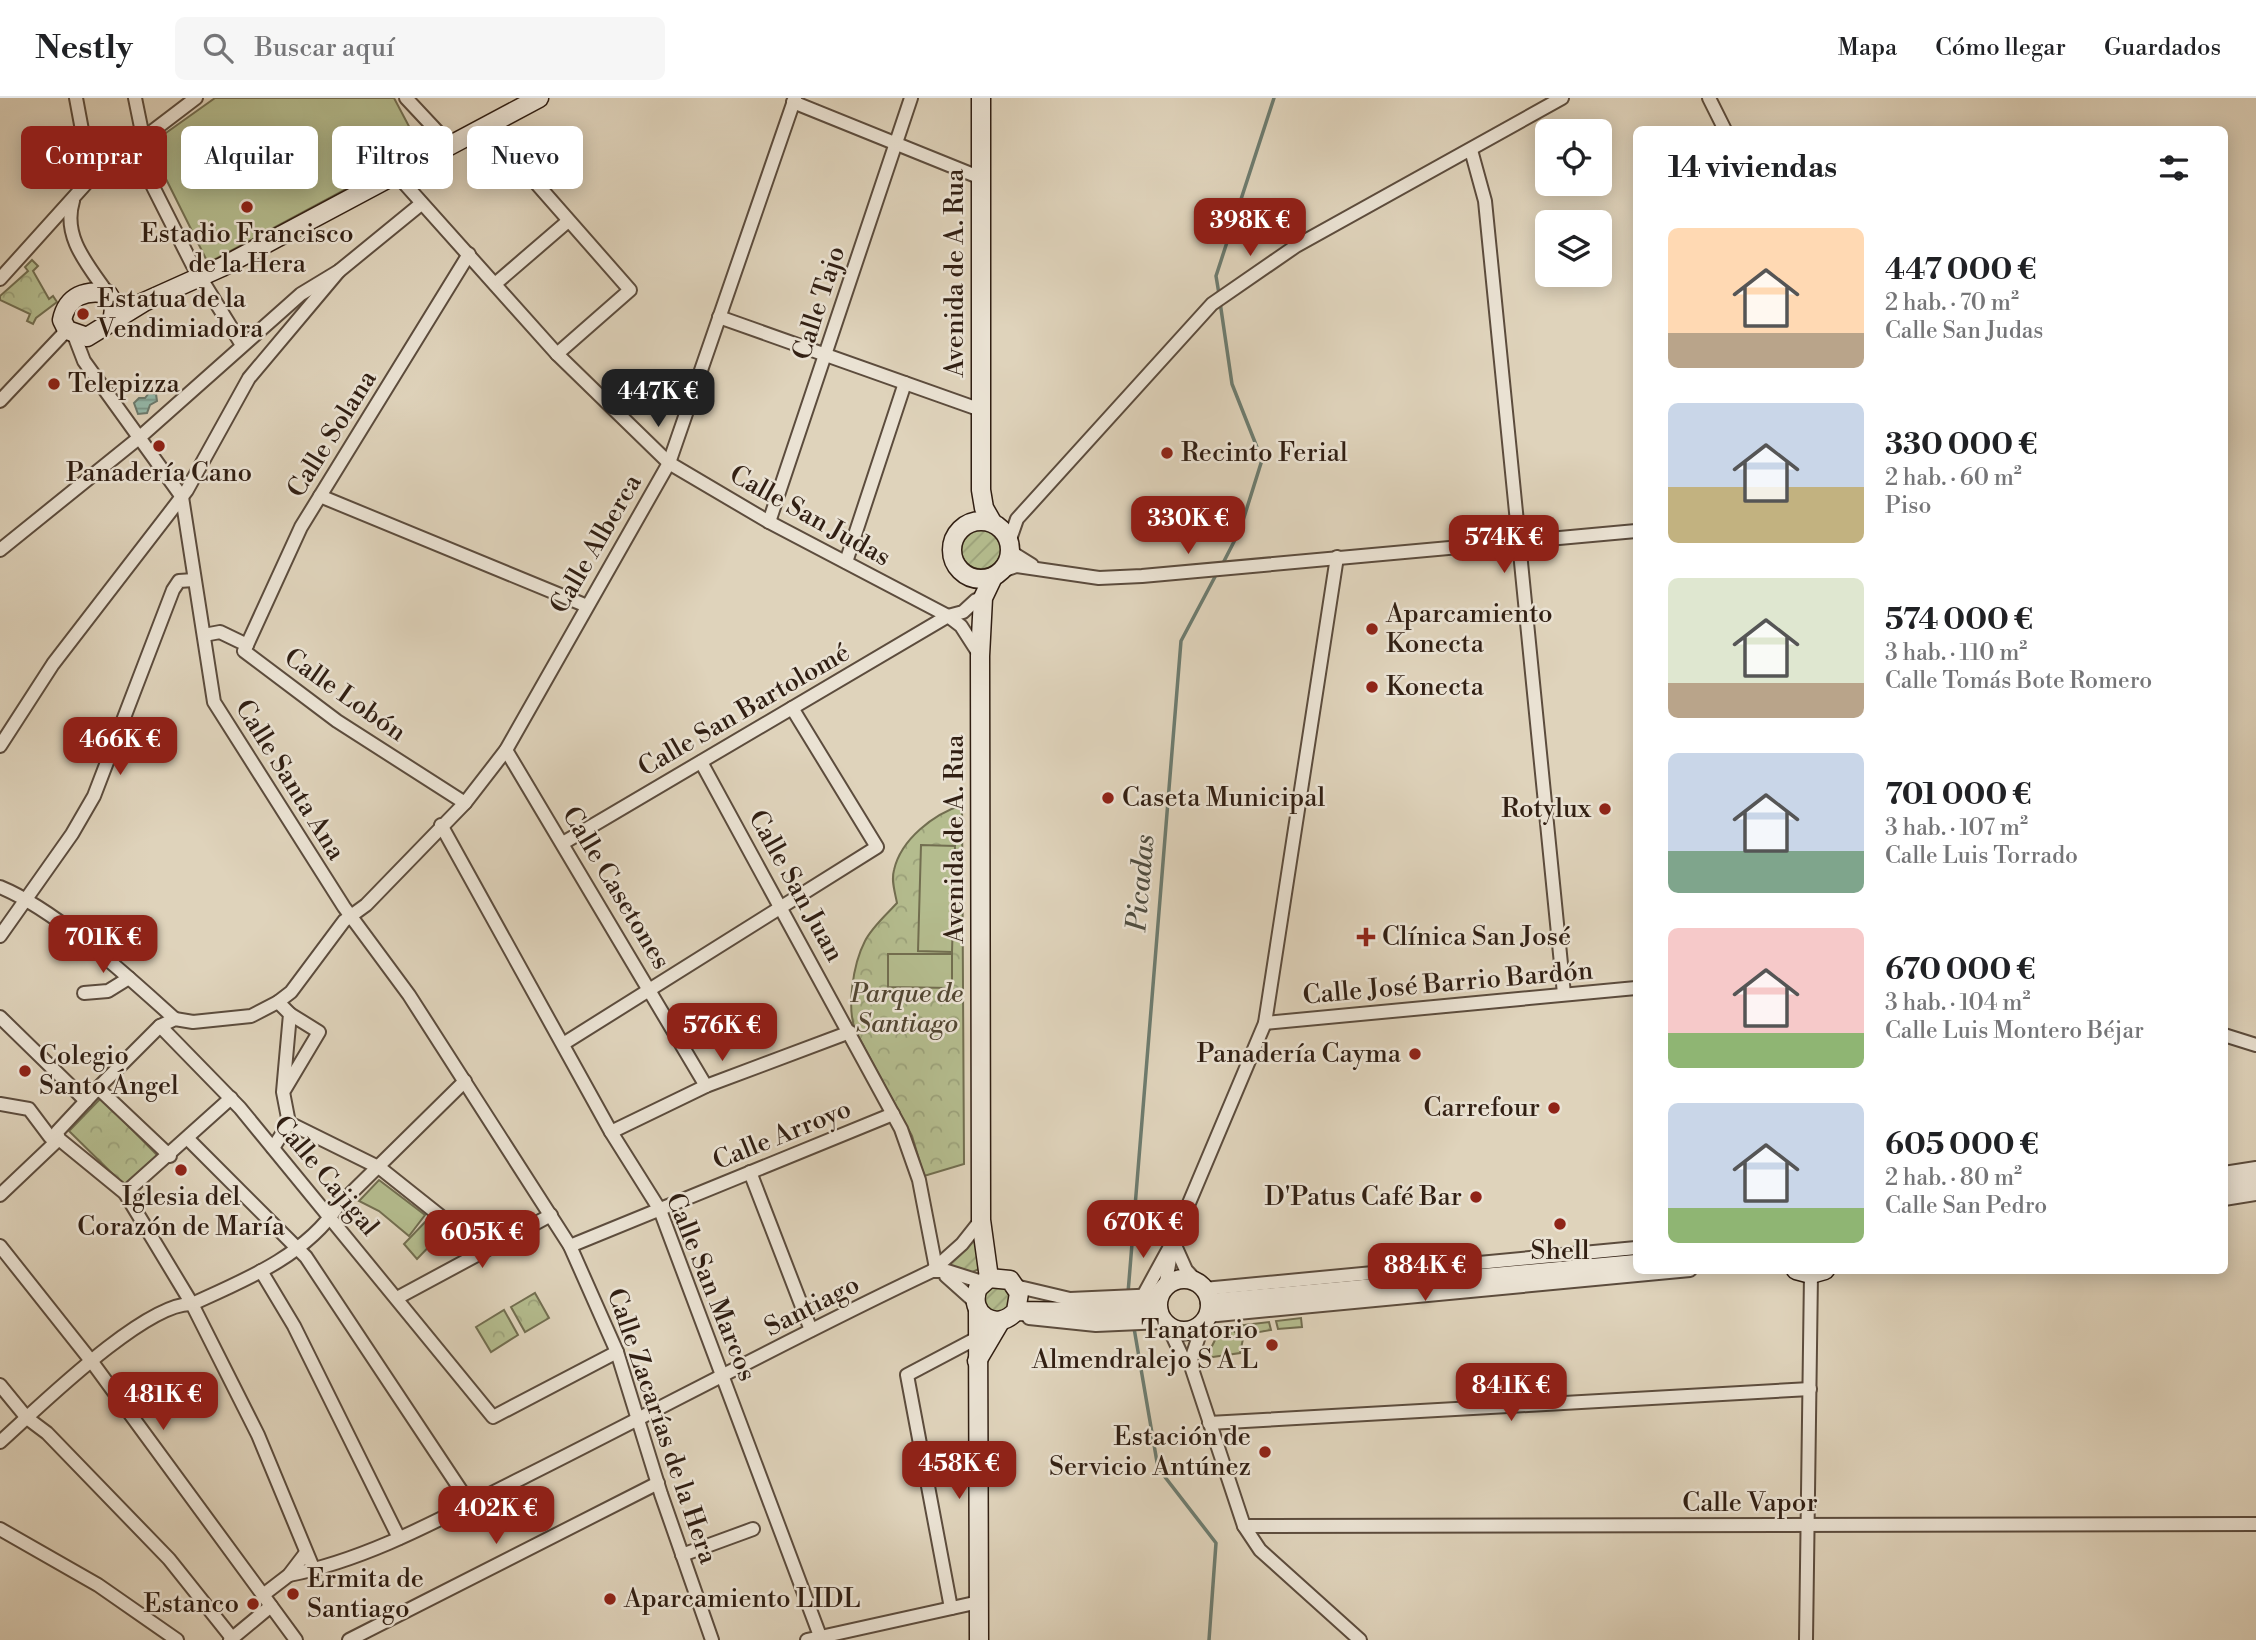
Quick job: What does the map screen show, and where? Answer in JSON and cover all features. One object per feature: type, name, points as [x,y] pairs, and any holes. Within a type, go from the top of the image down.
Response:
[{"type":"street","points":[[76,98],[81,126]]},
{"type":"street","points":[[135,98],[140,126]]},
{"type":"street","points":[[157,126],[196,98]]},
{"type":"street","points":[[405,98],[432,126]]},
{"type":"street","points":[[486,126],[539,98]]},
{"type":"street","name":"Calle Tajo","points":[[769,522],[911,98]]},
{"type":"street","name":"Avenida de A. Rua","points":[[981,98],[981,490],[984,508],[994,524]]},
{"type":"street","points":[[997,574],[1010,547],[1017,519],[1212,304],[1296,246],[1407,181],[1472,150],[1562,98]]},
{"type":"street","points":[[1709,98],[1722,126]]},
{"type":"street","points":[[794,100],[981,178]]},
{"type":"street","name":"Calle Alberca","points":[[278,1002],[291,992],[351,915],[366,905],[465,803],[506,750],[669,463],[794,100]]},
{"type":"street","points":[[1472,150],[1485,201],[1564,994]]},
{"type":"street","points":[[1,273],[81,189]]},
{"type":"street","points":[[152,189],[200,278],[242,345]]},
{"type":"street","points":[[0,401],[76,334],[111,323],[144,302],[200,278],[368,189]]},
{"type":"street","name":"Calle San Judas","points":[[408,189],[557,354],[669,463],[769,522],[948,617],[961,626],[980,656]]},
{"type":"street","points":[[540,189],[630,290],[557,354]]},
{"type":"street","points":[[73,198],[68,217],[73,239],[114,307],[111,323]]},
{"type":"street","points":[[0,550],[140,437],[301,294],[340,271],[421,204]]},
{"type":"street","points":[[495,284],[568,222]]},
{"type":"street","points":[[41,232],[57,229],[73,239]]},
{"type":"street","name":"Calle Solana","points":[[247,645],[301,527],[468,254]]},
{"type":"street","points":[[83,256],[88,277],[85,292]]},
{"type":"street","points":[[0,746],[53,664],[182,497],[249,378],[340,271]]},
{"type":"street","points":[[144,302],[85,292],[69,302],[62,320],[76,334],[82,355],[182,497]]},
{"type":"street","points":[[719,317],[981,410]]},
{"type":"street","points":[[846,562],[905,383]]},
{"type":"street","name":"Avenida de A. Rua","points":[[969,523],[981,490]]},
{"type":"street","points":[[320,496],[587,606]]},
{"type":"street","name":"Calle Santa Ana","points":[[182,497],[214,702],[351,915]]},
{"type":"street","points":[[1017,519],[994,524],[969,523],[953,539],[953,562],[970,578],[997,574],[1016,566],[1099,578],[1194,572],[1337,556],[1633,531]]},
{"type":"street","points":[[994,524],[1010,547],[1036,567]]},
{"type":"street","points":[[1145,1308],[1265,1023],[1337,556]]},
{"type":"street","name":"Avenida de A. Rua","points":[[986,1280],[981,1220],[980,656],[983,598],[997,574]]},
{"type":"street","name":"Avenida de A. Rua","points":[[970,578],[981,626]]},
{"type":"street","points":[[0,936],[84,816],[173,590],[179,581],[194,580]]},
{"type":"street","points":[[948,617],[963,612],[976,600]]},
{"type":"street","name":"Calle San Bartolomé","points":[[562,843],[948,617]]},
{"type":"street","points":[[961,626],[981,626]]},
{"type":"street","name":"Calle Lobón","points":[[204,635],[220,632],[247,645],[244,651],[337,721],[465,803]]},
{"type":"street","points":[[563,1044],[780,905],[877,847],[792,708]]},
{"type":"street","name":"Calle Casetones","points":[[506,750],[706,1086]]},
{"type":"street","name":"Calle San Juan","points":[[701,762],[893,1114],[919,1180],[934,1270]]},
{"type":"street","name":"Calle San Marcos","points":[[441,825],[611,1132],[660,1210],[820,1636]]},
{"type":"street","points":[[0,887],[25,897],[129,978],[175,1019],[192,1022],[251,1016],[278,1002],[290,1014],[319,1032],[283,1092]]},
{"type":"street","name":"Calle Zacarías de la Hera","points":[[351,915],[465,1081],[570,1245],[617,1352],[658,1483],[712,1640]]},
{"type":"street","points":[[84,993],[108,991],[129,978]]},
{"type":"street","name":"Calle José Barrio Bardón","points":[[1265,1023],[1633,988]]},
{"type":"street","points":[[273,1147],[289,1123],[283,1092],[290,1014]]},
{"type":"street","points":[[0,1017],[86,1101]]},
{"type":"street","points":[[175,1019],[160,1026],[59,1128],[56,1135],[125,1194],[192,1304],[258,1435],[304,1554],[314,1570]]},
{"type":"street","points":[[173,1040],[192,1022]]},
{"type":"street","name":"Calle Cajigal","points":[[160,1026],[231,1098],[273,1147],[493,1418],[617,1352]]},
{"type":"street","points":[[611,1132],[706,1086],[850,1032]]},
{"type":"street","points":[[2228,1035],[2256,1045]]},
{"type":"street","points":[[0,1442],[92,1362],[146,1320],[184,1303],[192,1304],[261,1271],[324,1228],[338,1206],[380,1168],[465,1081]]},
{"type":"street","points":[[98,1088],[170,1157]]},
{"type":"street","points":[[125,1194],[170,1157],[231,1098]]},
{"type":"street","points":[[0,1104],[29,1109],[50,1137],[59,1139]]},
{"type":"street","name":"Calle Arroyo","points":[[570,1245],[893,1114]]},
{"type":"street","points":[[289,1123],[380,1168],[483,1250]]},
{"type":"street","points":[[0,1195],[59,1139]]},
{"type":"street","points":[[188,1139],[306,1257],[470,1504]]},
{"type":"street","points":[[2228,1172],[2256,1168]]},
{"type":"street","points":[[750,1172],[811,1330]]},
{"type":"street","points":[[2228,1185],[2256,1181]]},
{"type":"street","points":[[2228,1198],[2256,1194]]},
{"type":"street","points":[[397,1298],[551,1214]]},
{"type":"street","name":"Avenida de A. Rua","points":[[981,1220],[1014,1286]]},
{"type":"street","name":"Santiago","points":[[289,1575],[314,1570],[400,1538],[638,1422],[811,1330],[934,1270],[962,1244],[981,1220]]},
{"type":"street","points":[[1173,1241],[1205,1303],[1190,1363]]},
{"type":"street","points":[[1145,1308],[1173,1241]]},
{"type":"street","points":[[0,1246],[92,1362],[296,1640]]},
{"type":"street","points":[[1205,1303],[1633,1248]]},
{"type":"street","points":[[1205,1303],[1633,1264]]},
{"type":"street","points":[[934,1270],[1070,1299],[1145,1308],[1175,1330],[1191,1331],[1205,1303]]},
{"type":"street","points":[[934,1270],[946,1276],[987,1320],[1051,1309],[1086,1313],[1145,1308]]},
{"type":"street","points":[[261,1271],[294,1326],[400,1538]]},
{"type":"street","points":[[1205,1303],[1633,1274]]},
{"type":"street","points":[[1806,1640],[1810,1274]]},
{"type":"street","points":[[1009,1317],[1096,1325],[1145,1308],[1182,1279],[1205,1303]]},
{"type":"street","points":[[979,1640],[976,1306],[986,1280]]},
{"type":"street","points":[[1014,1286],[1044,1301],[1051,1309]]},
{"type":"street","points":[[977,1361],[1009,1317],[1014,1286]]},
{"type":"street","points":[[1145,1308],[1190,1363],[1244,1526],[1260,1550],[1360,1640]]},
{"type":"street","points":[[951,1608],[907,1375],[977,1338]]},
{"type":"street","points":[[0,1385],[27,1418],[47,1433],[169,1559],[231,1639],[271,1606]]},
{"type":"street","points":[[1209,1423],[1810,1389]]},
{"type":"street","points":[[349,1640],[658,1483]]},
{"type":"street","name":"Calle Vapor","points":[[1244,1526],[2256,1524]]},
{"type":"street","points":[[682,1555],[752,1529]]},
{"type":"street","points":[[0,1530],[98,1585],[177,1640]]},
{"type":"street","points":[[262,1594],[289,1575],[304,1554]]},
{"type":"street","points":[[807,1640],[979,1602]]},
{"type":"green space","points":[[215,98],[394,98],[409,126],[332,126],[332,189],[346,189],[208,263],[167,181],[167,132]]},
{"type":"green space","points":[[32,260],[38,266],[33,271],[49,299],[53,296],[57,302],[36,318],[33,324],[27,321],[30,314],[0,300],[0,296],[28,271],[25,267]]},
{"type":"green space","points":[[981,529],[995,535],[1001,549],[995,563],[981,569],[967,563],[961,549],[967,535]]},
{"type":"green space","name":"Parque de Santiago","points":[[962,805],[964,1164],[924,1176],[912,1136],[856,1032],[852,1011],[852,986],[865,941],[897,903],[893,874],[904,848],[930,821]]},
{"type":"green space","points":[[921,845],[955,846],[952,952],[918,951]]},
{"type":"green space","points":[[888,954],[952,954],[952,988],[888,987]]},
{"type":"green space","points":[[101,1098],[159,1157],[127,1188],[69,1131]]},
{"type":"green space","points":[[379,1180],[425,1215],[409,1236],[379,1211],[359,1201]]},
{"type":"green space","points":[[428,1219],[442,1233],[417,1259],[404,1244]]},
{"type":"green space","points":[[975,1236],[979,1269],[970,1273],[949,1265]]},
{"type":"green space","points":[[1001,1284],[1011,1293],[1009,1308],[995,1314],[986,1309],[983,1295],[987,1287]]},
{"type":"green space","points":[[535,1293],[549,1318],[525,1332],[511,1307]]},
{"type":"green space","points":[[504,1310],[518,1335],[491,1352],[476,1327]]},
{"type":"green space","points":[[1301,1318],[1302,1327],[1278,1329],[1276,1321]]},
{"type":"green space","points":[[1269,1322],[1271,1330],[1248,1334],[1236,1326]]},
{"type":"green space","points":[[1230,1328],[1243,1339],[1240,1353],[1206,1358],[1216,1338]]},
{"type":"shaded area","points":[[149,393],[156,394],[157,401],[150,405],[147,413],[138,414],[134,403]]},
{"type":"waterway","name":"Picadas","points":[[1219,294],[1216,276],[1274,98]]},
{"type":"waterway","name":"Picadas","points":[[1220,302],[1232,384],[1262,460],[1240,530],[1221,567]]},
{"type":"waterway","name":"Picadas","points":[[1128,1293],[1181,641],[1217,573]]},
{"type":"waterway","name":"Picadas","points":[[1134,1328],[1158,1468],[1216,1543],[1209,1640]]},
{"type":"place","name":"Estadio Francisco de la Hera","points":[[247,207]]},
{"type":"place","name":"Estatua de la Vendimiadora","points":[[83,314]]},
{"type":"place","name":"Telepizza","points":[[54,384]]},
{"type":"place","name":"Panadería Cano","points":[[159,446]]},
{"type":"place","name":"Recinto Ferial","points":[[1167,453]]},
{"type":"place","name":"Aparcamiento Konecta","points":[[1372,629]]},
{"type":"place","name":"Konecta","points":[[1372,687]]},
{"type":"place","name":"Caseta Municipal","points":[[1108,798]]},
{"type":"place","name":"Rotylux","points":[[1605,809]]},
{"type":"place","name":"Clínica San José","points":[[1366,937]]},
{"type":"place","name":"Panadería Cayma","points":[[1415,1054]]},
{"type":"place","name":"Colegio Santo Ángel","points":[[25,1071]]},
{"type":"place","name":"Carrefour","points":[[1554,1108]]},
{"type":"place","name":"Iglesia del Corazón de María","points":[[181,1170]]},
{"type":"place","name":"D'Patus Café Bar","points":[[1476,1197]]},
{"type":"place","name":"Shell","points":[[1560,1224]]},
{"type":"place","name":"Tanatorio Almendralejo S A L","points":[[1272,1345]]},
{"type":"place","name":"Estación de Servicio Antúnez","points":[[1265,1452]]},
{"type":"place","name":"Ermita de Santiago","points":[[293,1594]]},
{"type":"place","name":"Aparcamiento LIDL","points":[[610,1599]]},
{"type":"place","name":"Estanco","points":[[253,1604]]}]
